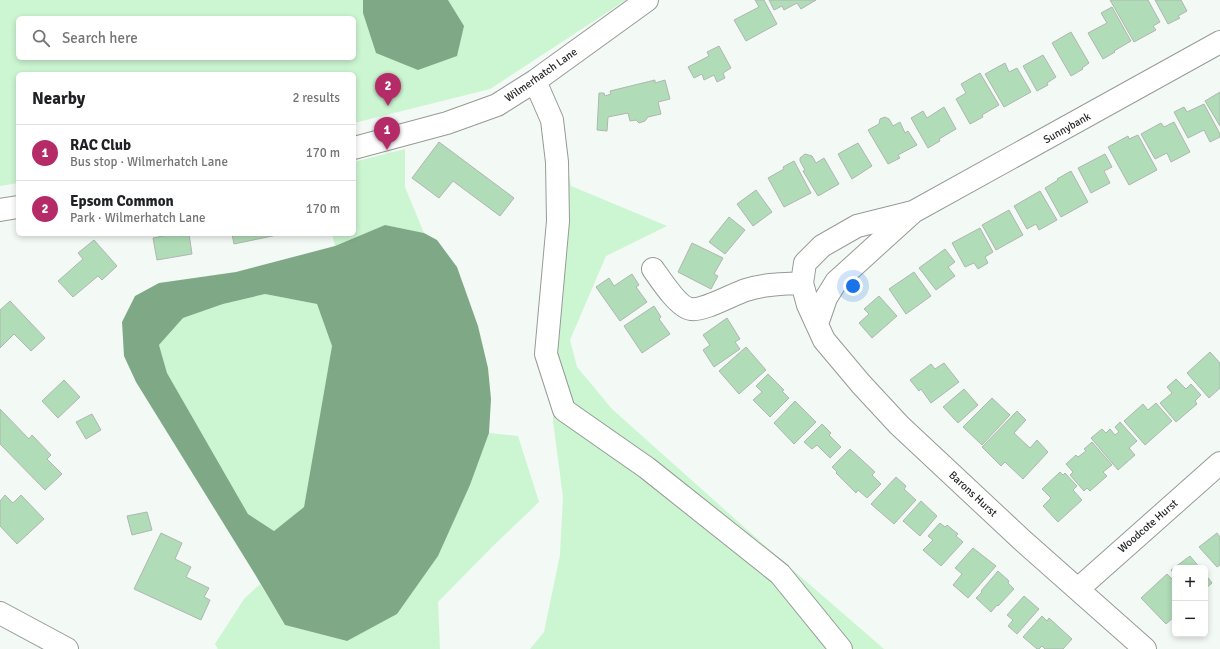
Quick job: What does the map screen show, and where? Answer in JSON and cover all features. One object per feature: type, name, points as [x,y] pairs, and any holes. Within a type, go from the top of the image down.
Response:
[{"type":"street","name":"Wilmerhatch Lane","points":[[356,147],[447,123],[497,105],[535,82],[647,0]]},
{"type":"street","name":"Sunnybank","points":[[817,324],[826,298],[836,282],[913,212],[1220,42]]},
{"type":"street","points":[[535,82],[552,120],[557,162],[558,221],[546,354],[564,410],[647,468],[780,574],[841,649]]},
{"type":"street","points":[[0,210],[16,206]]},
{"type":"street","name":"Sunnybank","points":[[817,324],[808,305],[802,283],[805,263],[822,246],[857,226],[913,212]]},
{"type":"street","points":[[653,269],[680,302],[685,307],[691,309],[711,304],[745,290],[763,285],[802,283]]},
{"type":"street","name":"Barons Hurst","points":[[817,324],[824,340],[861,384],[899,425],[1016,534],[1145,649]]},
{"type":"street","name":"Woodcote Hurst","points":[[1078,589],[1220,463]]},
{"type":"street","points":[[0,613],[67,649]]},
{"type":"shaded area","points":[[0,0],[626,0],[490,89],[356,122],[356,72],[16,72],[16,183],[0,186]]},
{"type":"shaded area","points":[[363,0],[448,0],[464,26],[457,56],[418,70],[376,53],[363,13]]},
{"type":"shaded area","points":[[405,149],[405,187],[424,233],[385,225],[335,246],[332,236],[356,236],[356,161]]},
{"type":"shaded area","points":[[568,168],[571,186],[667,226],[606,256],[570,340],[577,367],[612,409],[763,544],[884,649],[530,649],[544,632],[560,555],[563,497],[553,421],[555,350],[567,235]]},
{"type":"shaded area","points":[[385,225],[424,233],[437,240],[457,267],[478,326],[488,368],[491,399],[489,433],[470,485],[438,556],[397,614],[347,641],[285,625],[136,382],[124,356],[122,322],[135,296],[159,283],[236,272],[335,246]],"holes":[[[265,294],[317,304],[332,346],[304,507],[274,531],[248,514],[167,373],[159,345],[183,318],[223,304]]]},
{"type":"shaded area","points":[[265,294],[317,304],[332,346],[304,507],[274,531],[248,514],[167,373],[159,345],[183,318],[223,304]]},
{"type":"shaded area","points":[[489,433],[518,436],[539,502],[438,602],[440,649],[218,649],[215,644],[244,599],[260,584],[285,625],[346,641],[397,614],[470,485]]},
{"type":"building","points":[[755,0],[764,0],[777,24],[746,41],[734,20],[759,7]]},
{"type":"building","points":[[769,0],[816,0],[801,9],[797,3],[784,10],[782,6],[774,10]]},
{"type":"building","points":[[1110,0],[1148,0],[1160,22],[1153,26],[1156,30],[1134,42]]},
{"type":"building","points":[[1155,0],[1181,0],[1187,11],[1178,16],[1180,18],[1168,24]]},
{"type":"building","points":[[1112,7],[1131,41],[1103,59],[1088,33],[1107,23],[1101,13]]},
{"type":"building","points":[[1071,32],[1089,63],[1082,68],[1083,69],[1071,76],[1052,43]]},
{"type":"building","points":[[719,46],[731,68],[723,73],[725,78],[717,82],[714,75],[704,80],[702,74],[694,78],[688,67],[709,56],[707,52]]},
{"type":"building","points":[[1043,55],[1056,77],[1047,83],[1048,85],[1037,91],[1023,66]]},
{"type":"building","points":[[1005,63],[1009,72],[1017,68],[1031,92],[1004,107],[985,74]]},
{"type":"building","points":[[980,73],[999,105],[982,115],[983,117],[970,124],[956,99],[966,93],[961,84]]},
{"type":"building","points":[[655,80],[655,83],[665,80],[670,99],[658,102],[661,114],[648,117],[645,121],[639,123],[636,120],[630,121],[628,113],[608,117],[607,131],[597,130],[599,93],[604,93],[605,96],[611,94],[610,91]]},
{"type":"building","points":[[1220,92],[1220,126],[1205,101]]},
{"type":"building","points":[[1204,104],[1220,134],[1220,137],[1210,142],[1204,130],[1188,138],[1174,112],[1184,107],[1187,112]]},
{"type":"building","points":[[944,107],[956,129],[939,139],[940,141],[928,148],[911,118],[923,111],[927,118]]},
{"type":"building","points":[[885,117],[889,119],[893,126],[900,122],[905,133],[908,131],[917,145],[898,155],[900,158],[888,164],[868,130],[879,124],[880,119]]},
{"type":"building","points":[[1174,122],[1190,152],[1171,162],[1167,153],[1155,159],[1141,134],[1161,123],[1164,127]]},
{"type":"building","points":[[1138,135],[1157,170],[1129,185],[1108,147],[1128,136],[1129,139]]},
{"type":"building","points":[[439,142],[514,198],[500,216],[453,181],[439,198],[412,178]]},
{"type":"building","points":[[858,143],[872,166],[852,179],[838,154]]},
{"type":"building","points":[[805,154],[812,156],[816,163],[824,158],[839,184],[818,196],[803,171],[805,170],[800,158]]},
{"type":"building","points":[[1105,154],[1112,167],[1104,171],[1110,183],[1091,193],[1078,168]]},
{"type":"building","points":[[794,161],[811,193],[784,207],[768,178],[784,169],[783,167]]},
{"type":"building","points":[[1071,171],[1088,202],[1061,217],[1045,188]]},
{"type":"building","points":[[756,190],[772,212],[753,226],[737,204]]},
{"type":"building","points":[[1040,191],[1057,220],[1039,230],[1036,224],[1027,229],[1014,206]]},
{"type":"building","points":[[1009,210],[1023,235],[996,250],[982,225]]},
{"type":"building","points":[[729,217],[745,230],[725,254],[709,242]]},
{"type":"building","points":[[980,228],[993,252],[985,257],[988,263],[978,269],[974,263],[965,267],[952,243]]},
{"type":"building","points":[[163,236],[189,236],[192,254],[157,260],[153,238]]},
{"type":"building","points":[[232,236],[272,236],[234,244]]},
{"type":"building","points":[[94,240],[117,266],[102,280],[98,276],[73,297],[58,281],[83,259],[78,253]]},
{"type":"building","points":[[692,243],[723,258],[714,274],[718,276],[711,289],[678,272]]},
{"type":"building","points":[[945,249],[955,262],[948,267],[955,276],[936,290],[919,268]]},
{"type":"building","points":[[914,272],[931,296],[906,314],[889,289]]},
{"type":"building","points":[[632,274],[639,285],[636,287],[647,302],[620,321],[596,287],[609,278],[614,286]]},
{"type":"building","points":[[879,296],[897,316],[872,338],[859,323],[869,314],[864,309]]},
{"type":"building","points":[[10,301],[45,338],[31,351],[14,334],[0,348],[0,310]]},
{"type":"building","points":[[654,306],[661,317],[659,319],[670,334],[642,353],[624,326]]},
{"type":"building","points":[[727,318],[740,339],[735,342],[740,349],[714,367],[703,350],[710,345],[703,335]]},
{"type":"building","points":[[746,347],[766,370],[739,394],[719,371]]},
{"type":"building","points":[[1210,352],[1220,363],[1220,388],[1209,398],[1187,373]]},
{"type":"building","points":[[944,363],[959,382],[931,403],[921,389],[919,391],[910,380],[931,364],[935,369]]},
{"type":"building","points":[[768,374],[784,390],[782,391],[789,398],[770,417],[753,400],[762,392],[756,386]]},
{"type":"building","points":[[1176,379],[1186,389],[1191,384],[1201,395],[1195,401],[1197,404],[1176,422],[1160,403],[1172,393],[1167,387]]},
{"type":"building","points":[[64,380],[80,397],[58,418],[42,401]]},
{"type":"building","points":[[964,389],[978,405],[958,423],[943,407]]},
{"type":"building","points":[[992,398],[1010,415],[982,445],[963,427]]},
{"type":"building","points":[[795,401],[816,422],[794,444],[774,423]]},
{"type":"building","points":[[1156,403],[1172,421],[1145,445],[1124,421],[1143,404],[1148,410]]},
{"type":"building","points":[[0,409],[29,439],[32,435],[51,455],[47,459],[62,474],[45,490],[0,444]]},
{"type":"building","points":[[1017,411],[1026,420],[1014,433],[1030,448],[1037,440],[1048,452],[1023,479],[1005,462],[1001,466],[982,447]]},
{"type":"building","points":[[92,414],[101,430],[86,439],[76,422]]},
{"type":"building","points":[[1120,422],[1137,441],[1129,448],[1135,455],[1118,470],[1091,438],[1102,429],[1106,433],[1110,429],[1115,435],[1119,432],[1115,427]]},
{"type":"building","points":[[822,424],[831,433],[829,435],[841,447],[830,458],[817,445],[812,449],[804,442]]},
{"type":"building","points":[[1092,442],[1112,465],[1103,472],[1107,476],[1090,491],[1087,488],[1084,491],[1070,475],[1073,472],[1066,464],[1076,455],[1078,457],[1086,451],[1084,449]]},
{"type":"building","points":[[850,449],[875,472],[872,475],[881,484],[867,498],[858,490],[856,493],[832,467]]},
{"type":"building","points":[[1060,472],[1063,475],[1065,473],[1077,486],[1073,490],[1082,500],[1058,522],[1043,506],[1051,498],[1042,489]]},
{"type":"building","points":[[896,477],[906,486],[904,489],[916,500],[894,524],[871,504]]},
{"type":"building","points":[[5,495],[13,503],[21,495],[44,519],[17,544],[0,526],[0,501]]},
{"type":"building","points":[[921,501],[937,516],[920,536],[903,521]]},
{"type":"building","points":[[147,512],[152,530],[132,535],[127,516]]},
{"type":"building","points":[[940,523],[945,527],[947,525],[958,534],[956,536],[963,542],[941,566],[923,550],[933,540],[928,536]]},
{"type":"building","points":[[161,533],[182,543],[175,559],[191,567],[186,577],[209,588],[204,597],[210,600],[201,620],[134,589]]},
{"type":"building","points":[[1217,533],[1220,537],[1220,565],[1217,567],[1199,547]]},
{"type":"building","points":[[973,548],[996,566],[968,598],[953,585],[962,574],[955,568]]},
{"type":"building","points":[[1190,556],[1198,565],[1178,565]]},
{"type":"building","points":[[998,571],[1009,581],[1008,583],[1014,589],[991,612],[976,598]]},
{"type":"building","points":[[1167,574],[1172,579],[1172,619],[1166,624],[1141,598]]},
{"type":"building","points":[[1208,578],[1212,583],[1208,586]]},
{"type":"building","points":[[1024,596],[1039,609],[1017,634],[1008,626],[1013,620],[1007,615]]},
{"type":"building","points":[[1042,616],[1047,621],[1049,618],[1072,639],[1063,649],[1045,649],[1042,646],[1037,649],[1023,637]]},
{"type":"place","name":"Epsom Common","points":[[388,106]]},
{"type":"place","name":"RAC Club","points":[[387,150]]}]
